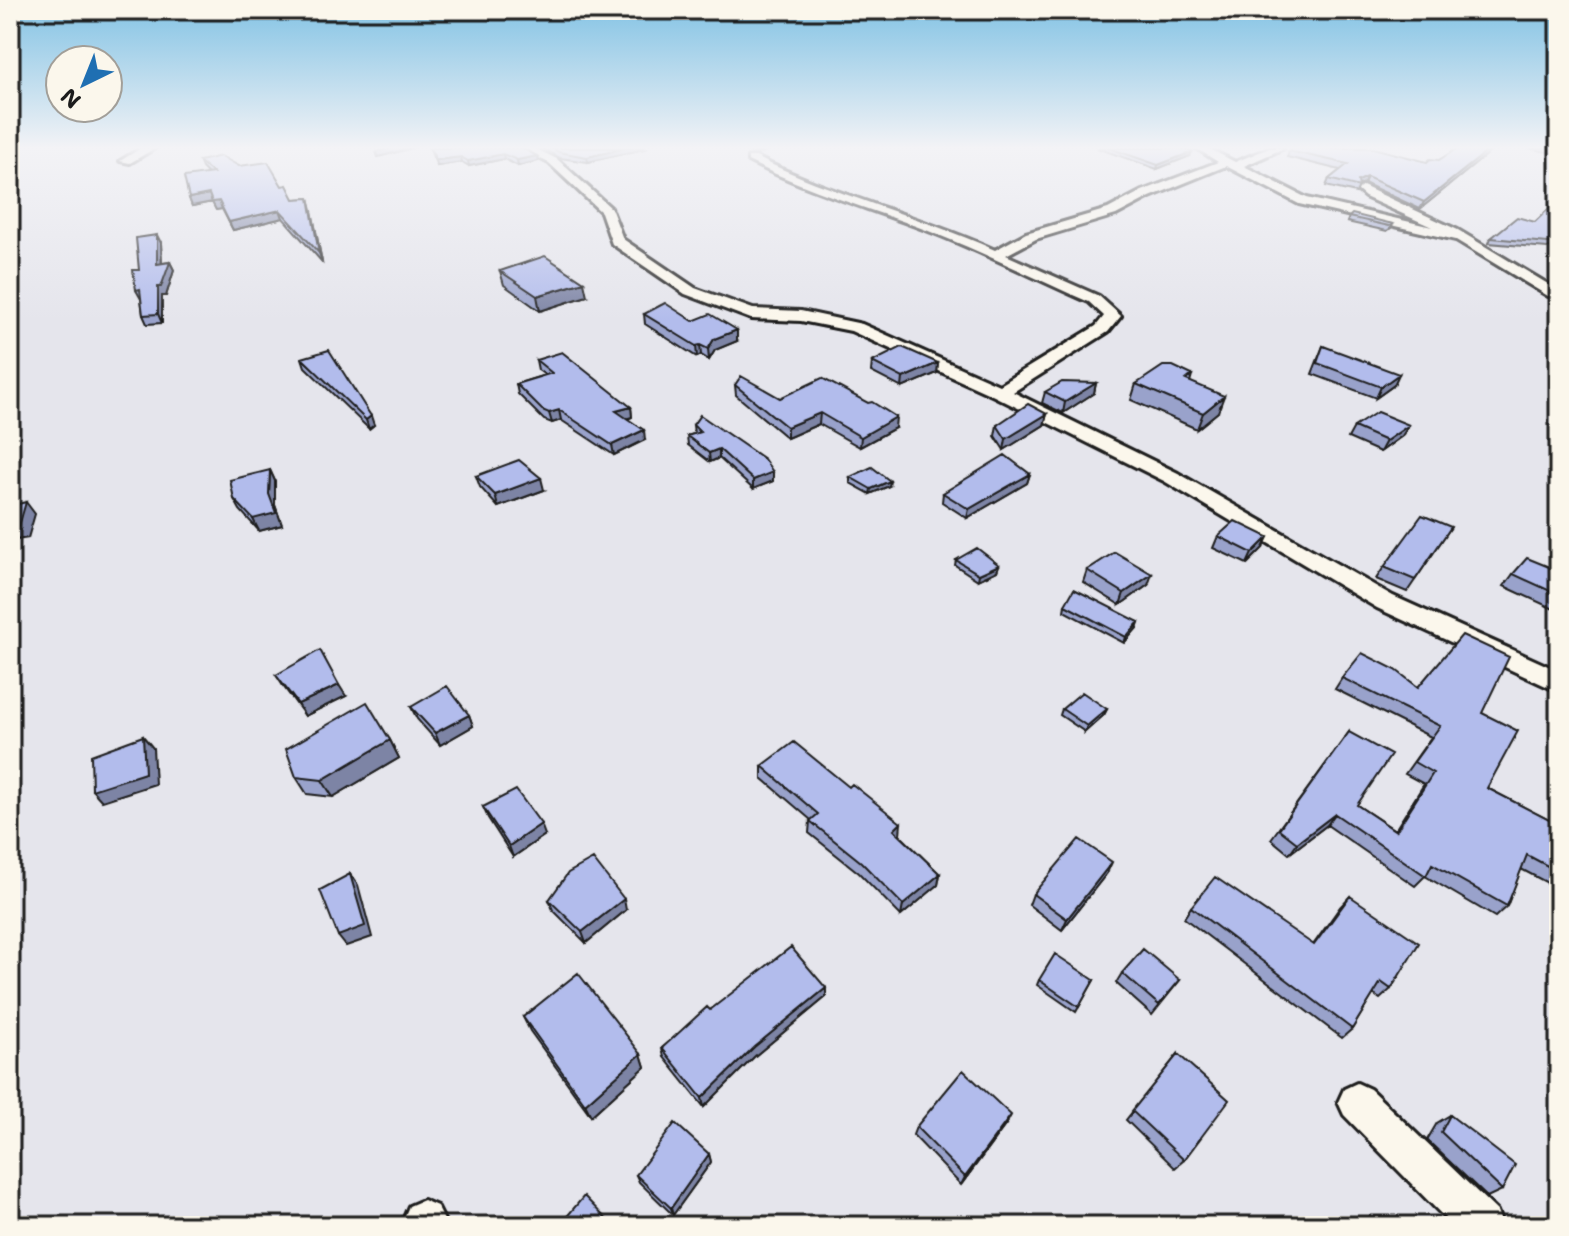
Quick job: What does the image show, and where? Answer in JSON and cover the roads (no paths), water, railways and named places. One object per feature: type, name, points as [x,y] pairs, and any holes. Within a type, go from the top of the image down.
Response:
[{"type":"street","points":[[601,206],[607,211],[617,241],[690,291],[751,314],[801,316],[856,327],[1000,392],[1171,477],[1385,602],[1559,682]]},
{"type":"street","points":[[867,206],[933,228],[1094,299],[1113,316],[1102,329],[1000,392]]},
{"type":"street","points":[[995,255],[1031,236],[1124,206]]},
{"type":"street","points":[[1323,206],[1456,236]]},
{"type":"street","points":[[1394,206],[1498,257],[1515,271],[1553,293]]},
{"type":"street","points":[[1357,1102],[1482,1226]]}]
